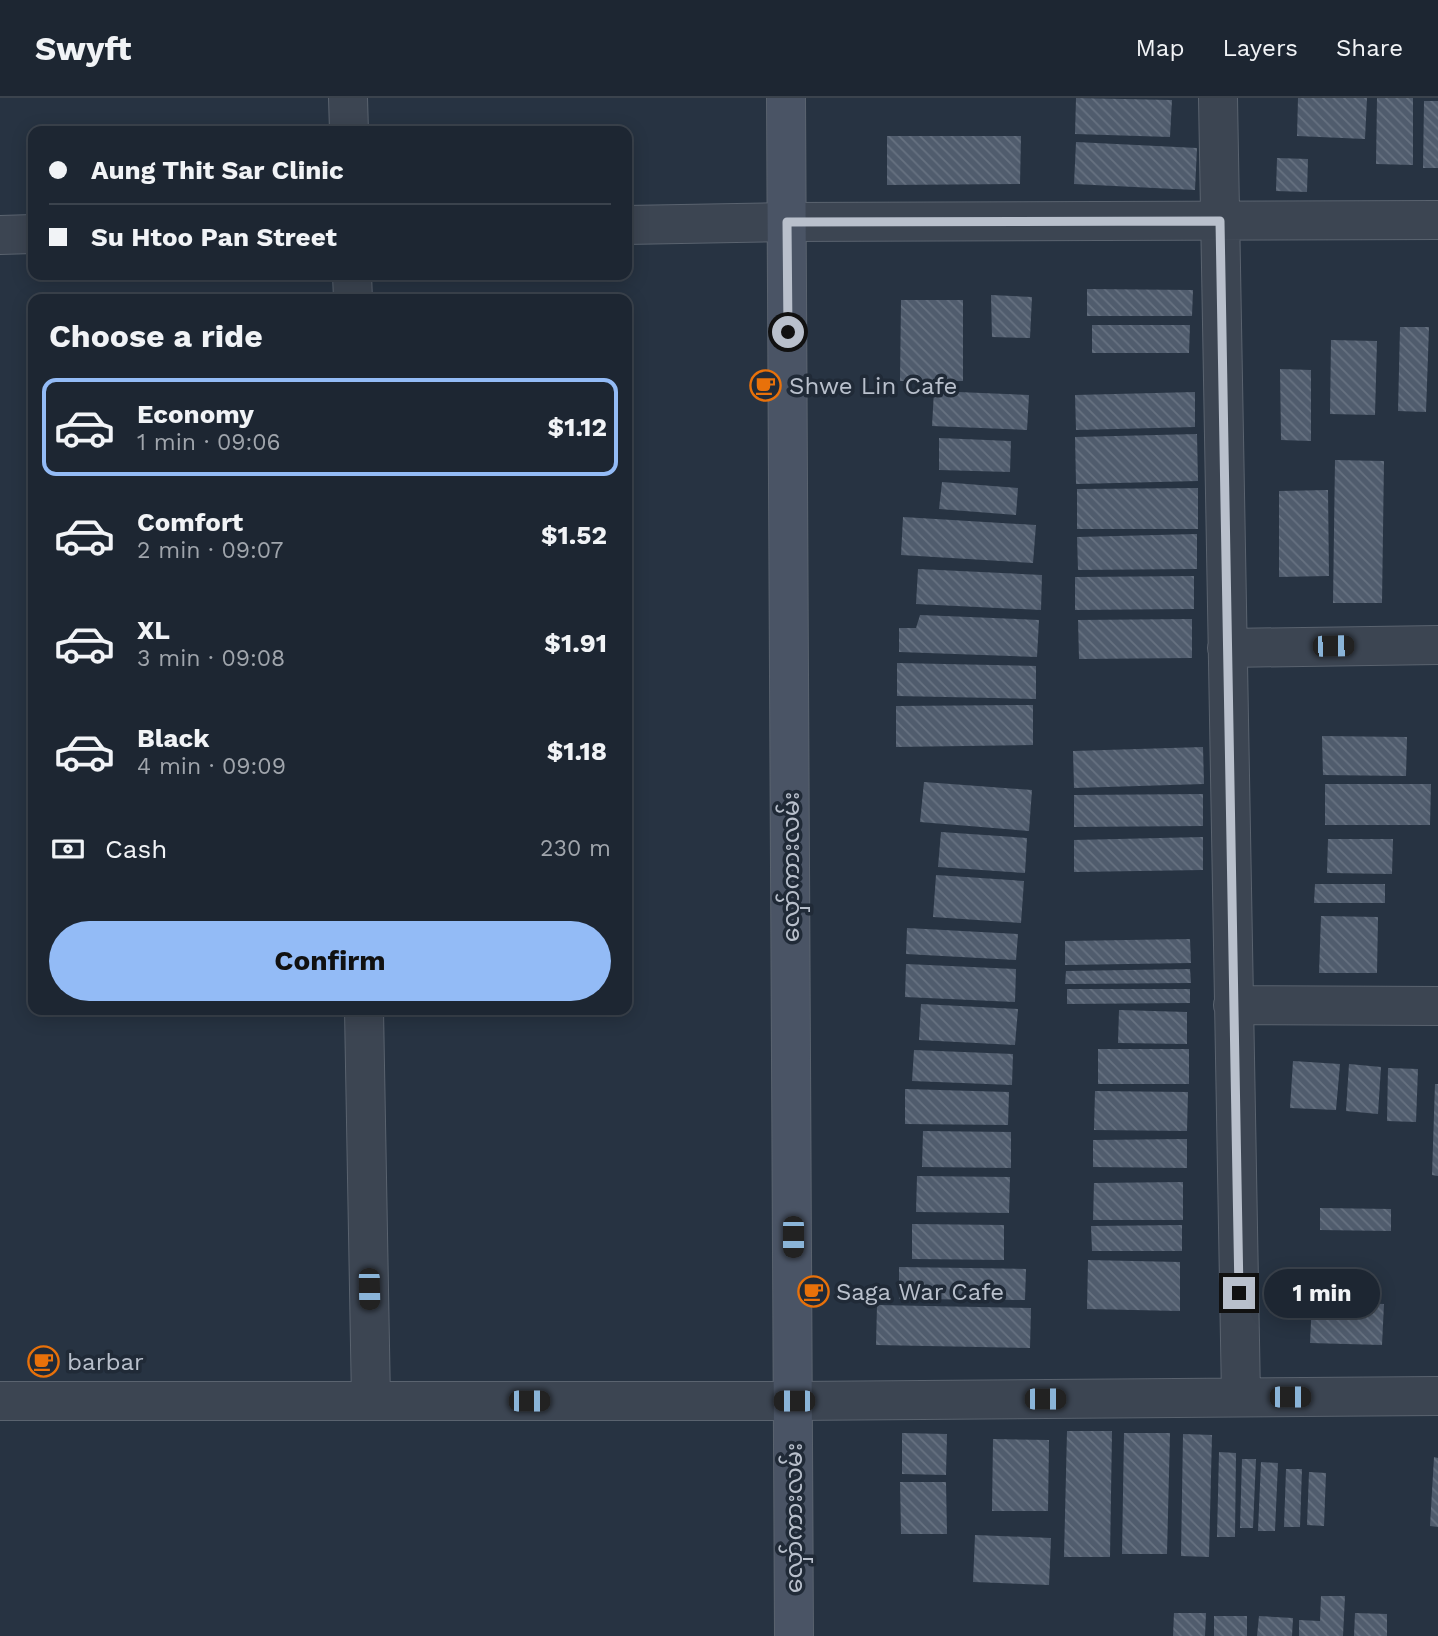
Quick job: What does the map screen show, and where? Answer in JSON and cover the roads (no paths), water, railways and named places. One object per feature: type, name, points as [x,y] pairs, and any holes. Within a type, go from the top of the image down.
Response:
[{"type":"main road","name":"လှော်ကားလမ်း","points":[[786,98],[794,1636]]},
{"type":"street","points":[[348,98],[349,126]]},
{"type":"street","points":[[1218,98],[1241,1397]]},
{"type":"street","points":[[632,225],[1438,220]]},
{"type":"street","points":[[0,235],[28,234]]},
{"type":"street","points":[[1227,648],[1438,645]]},
{"type":"street","points":[[1233,1005],[1438,1006]]},
{"type":"street","points":[[364,1015],[371,1401]]},
{"type":"street","points":[[0,1401],[794,1401],[1438,1396]]},
{"type":"place","name":"Shwe Lin Cafe","points":[[766,386]]},
{"type":"place","name":"Saga War Cafe","points":[[813,1292]]},
{"type":"place","name":"barbar","points":[[44,1362]]}]
